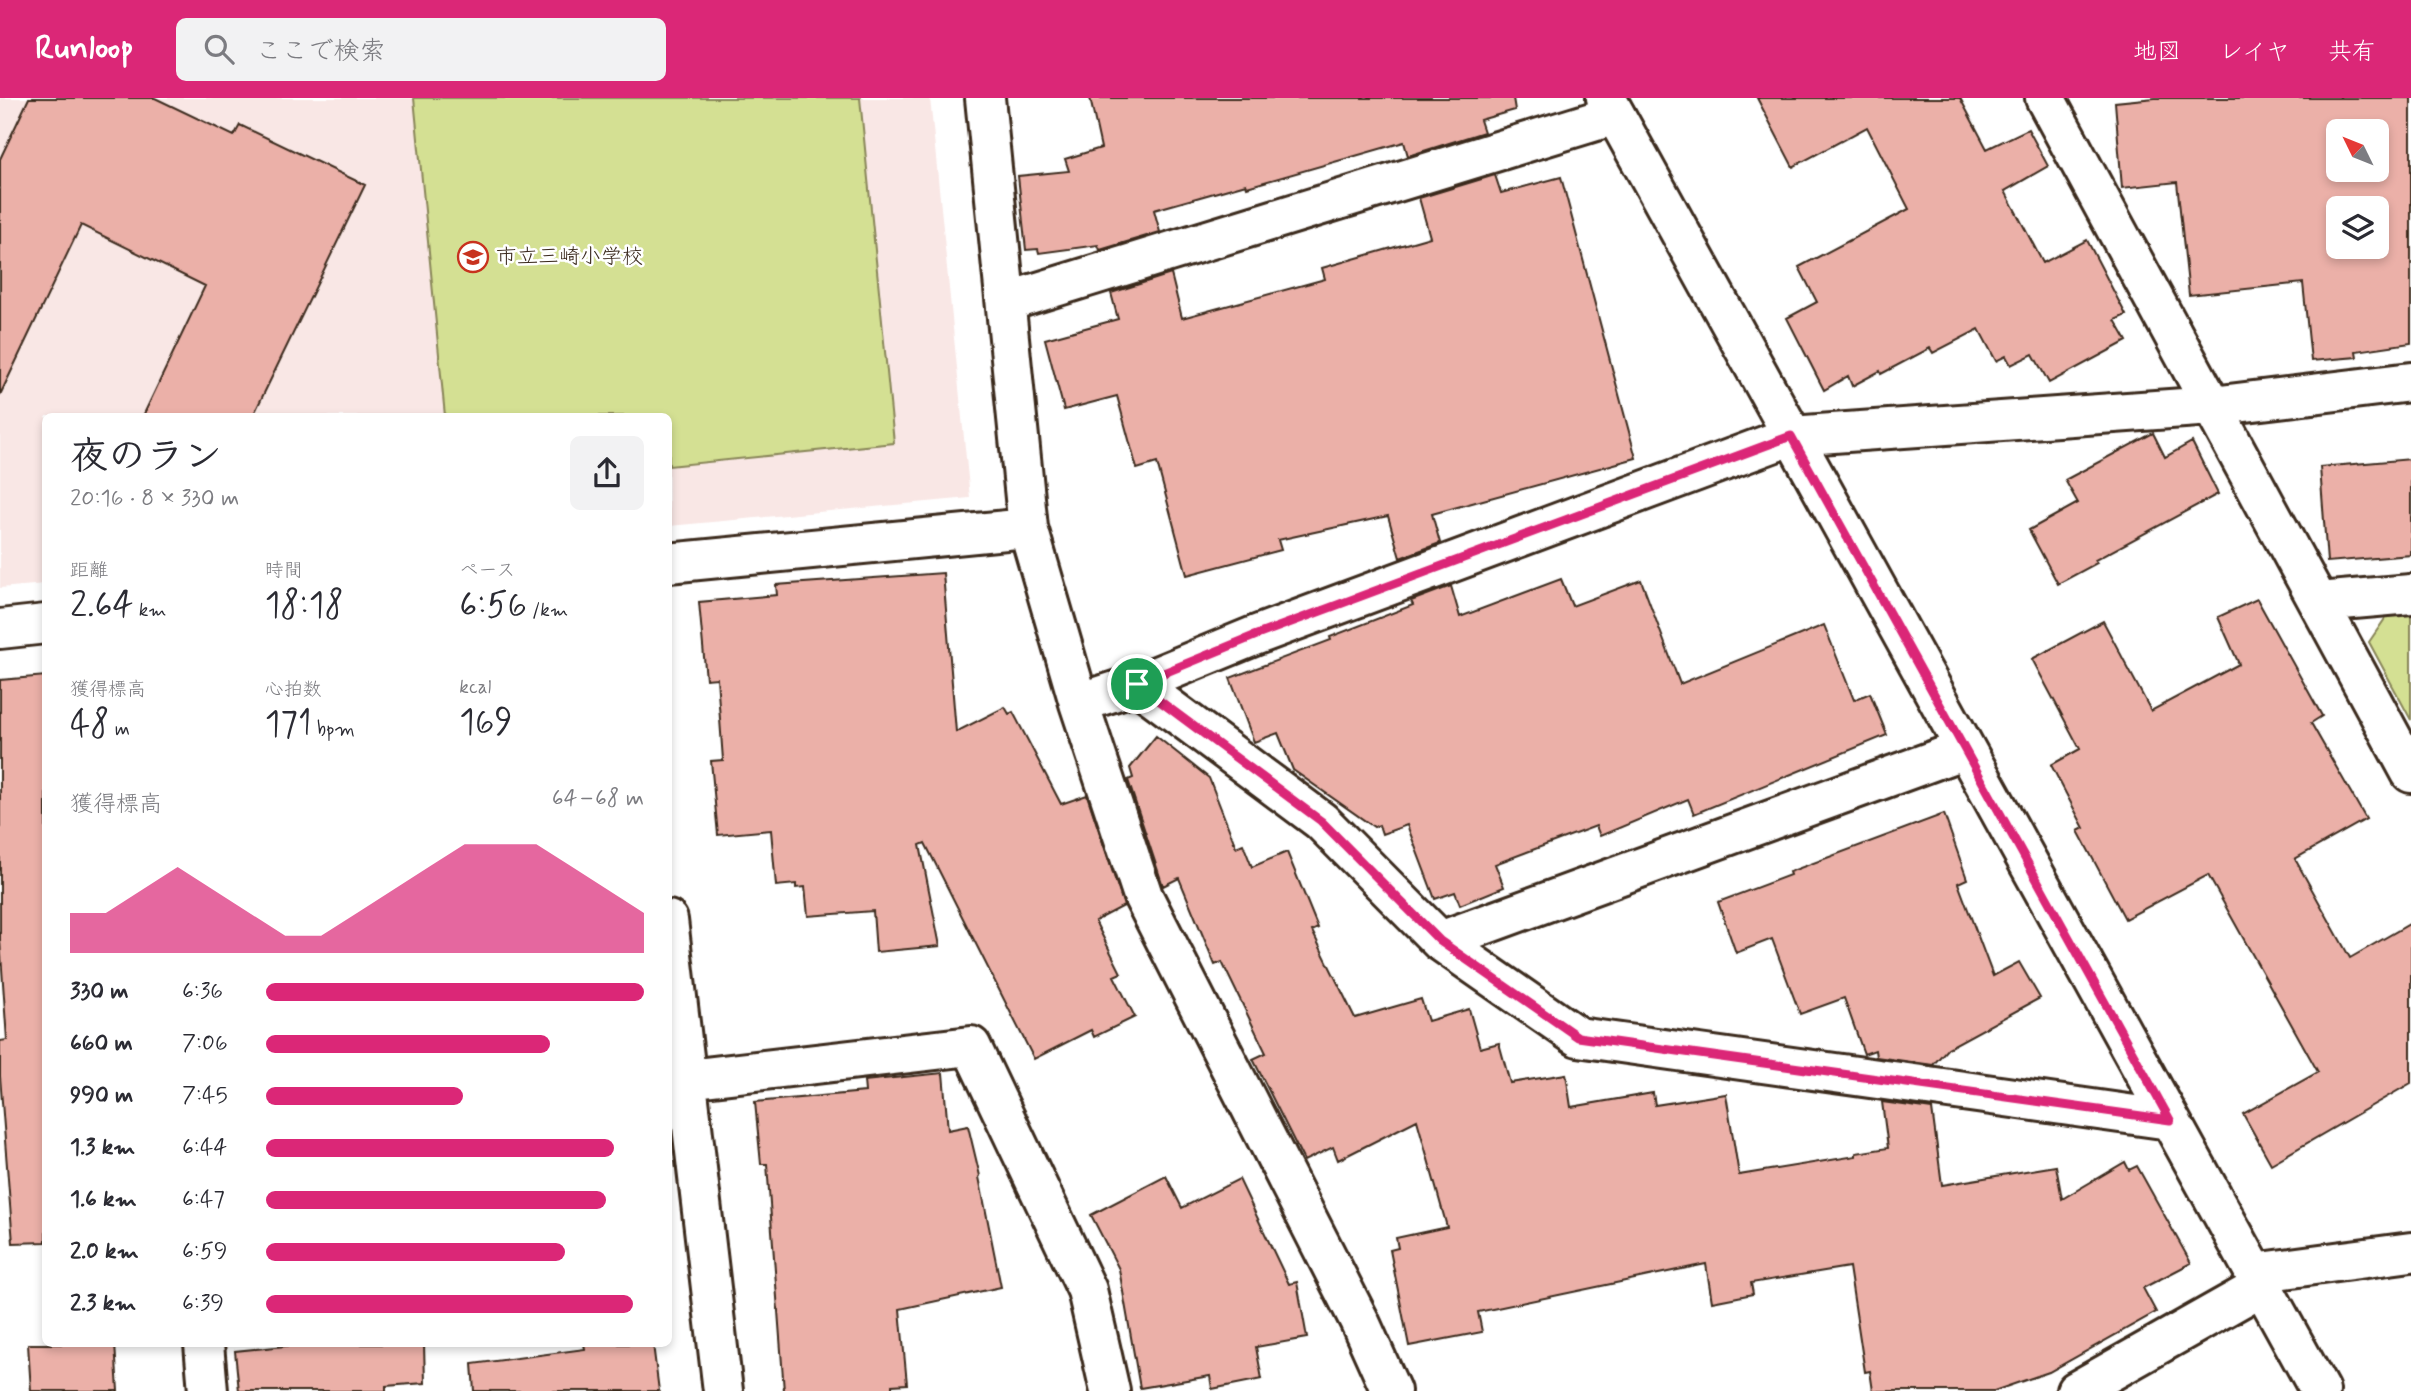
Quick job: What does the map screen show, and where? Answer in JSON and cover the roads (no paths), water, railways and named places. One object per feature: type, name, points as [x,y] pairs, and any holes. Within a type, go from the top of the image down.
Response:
[{"type":"street","points":[[985,98],[1028,528],[1079,703],[1143,896],[1359,1320],[1391,1391]]},
{"type":"street","points":[[2045,98],[2411,773]]},
{"type":"street","points":[[1006,302],[1610,106],[2320,1391]]},
{"type":"street","points":[[1079,703],[1137,684],[1267,631],[1791,436],[2212,406],[2411,382]]},
{"type":"street","points":[[672,563],[1028,528]]},
{"type":"street","points":[[2319,602],[2411,594]]},
{"type":"street","points":[[0,629],[42,624]]},
{"type":"street","points":[[1137,684],[1321,821],[1440,941],[1578,1037],[2170,1120]]},
{"type":"street","points":[[1440,941],[1965,749]]},
{"type":"street","points":[[672,953],[723,1391]]},
{"type":"street","points":[[687,1079],[971,1046],[1087,1290],[1110,1391]]},
{"type":"street","points":[[2076,1391],[2258,1279],[2411,1252]]},
{"type":"street","points":[[205,1347],[208,1391]]},
{"type":"place","name":"市立三崎小学校","points":[[473,257]]}]
